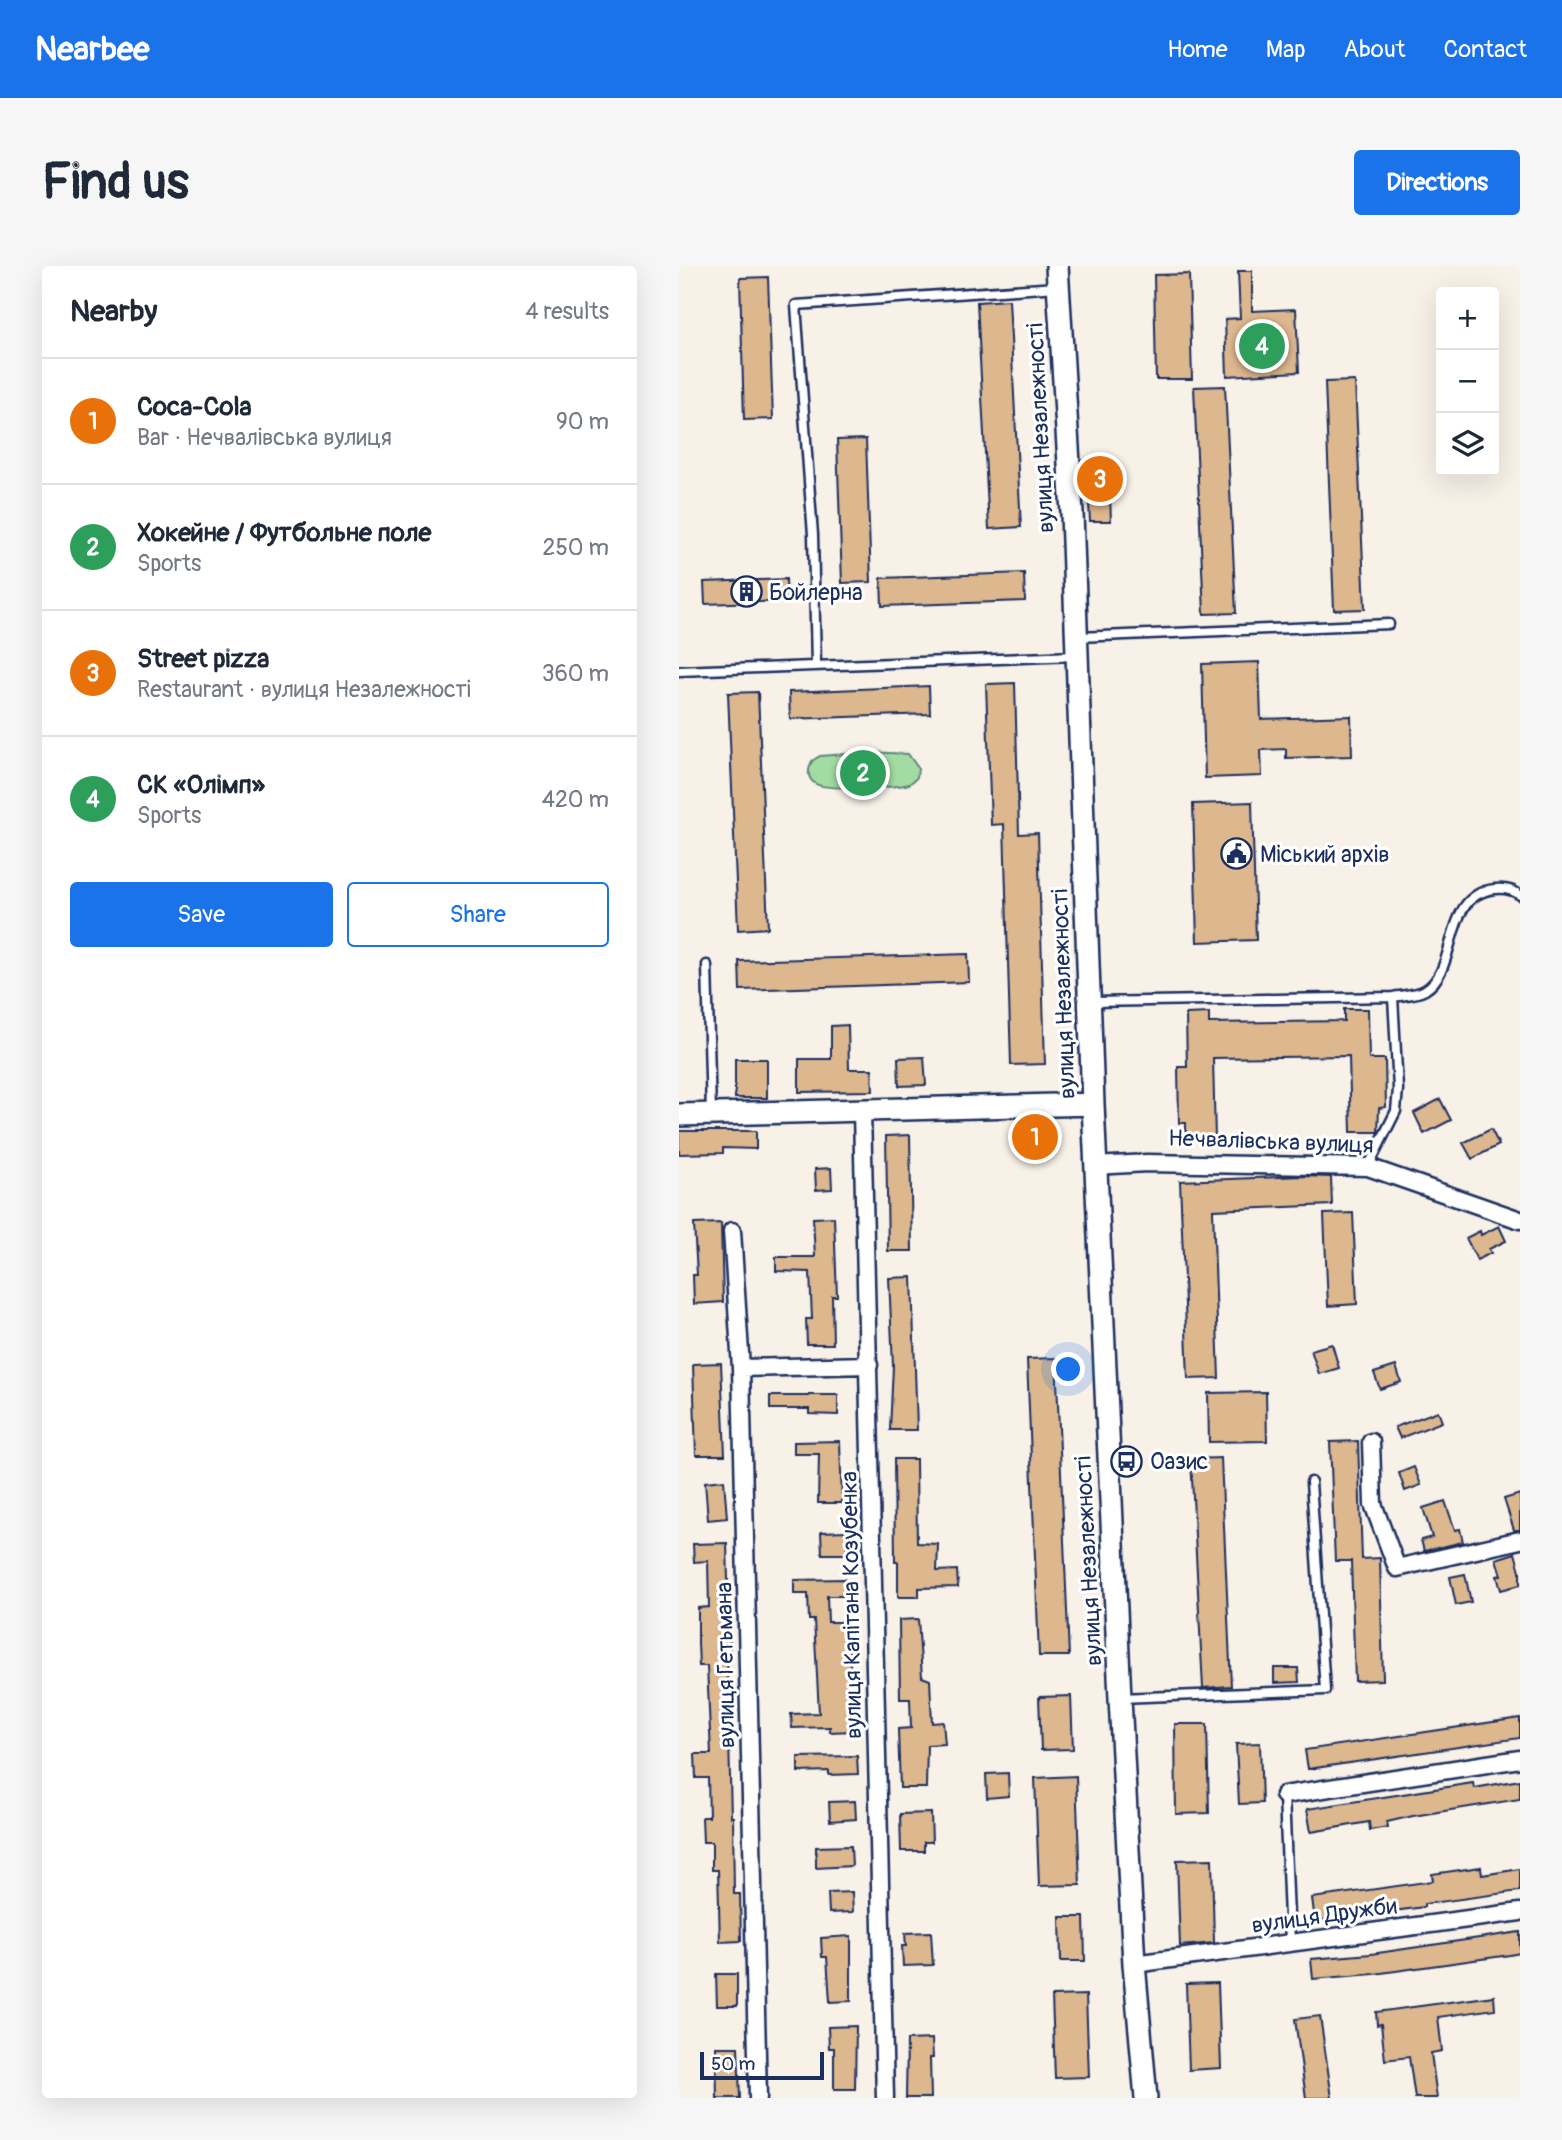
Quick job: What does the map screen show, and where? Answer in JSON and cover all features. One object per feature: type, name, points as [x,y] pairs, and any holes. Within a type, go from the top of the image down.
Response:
[{"type":"street","name":"вулиця Незалежності","points":[[1057,277],[1072,513],[1095,1166],[1120,1698],[1134,1965],[1146,2098]]},
{"type":"street","points":[[679,1115],[1093,1104]]},
{"type":"street","name":"вулиця Капітана Козубенка","points":[[862,1111],[885,2098]]},
{"type":"street","name":"Нечвалівська вулиця","points":[[1095,1166],[1147,1163],[1368,1167],[1520,1220]]},
{"type":"street","name":"вулиця Гетьмана","points":[[731,1231],[741,1368],[758,2098]]},
{"type":"street","points":[[741,1368],[869,1365]]},
{"type":"street","points":[[1371,1442],[1373,1504],[1397,1568],[1520,1540]]},
{"type":"street","points":[[1284,1795],[1520,1759]]},
{"type":"street","name":"вулиця Дружби","points":[[1134,1965],[1520,1912]]},
{"type":"lane","points":[[816,666],[813,536],[796,304],[1057,277]]},
{"type":"lane","points":[[679,670],[816,666],[1389,624]]},
{"type":"lane","points":[[1091,1002],[1393,997],[1424,991],[1442,972],[1458,917],[1471,901],[1488,890],[1502,889],[1520,895]]},
{"type":"lane","points":[[707,965],[711,1114]]},
{"type":"lane","points":[[1368,1167],[1396,1111],[1398,1089],[1393,997]]},
{"type":"lane","points":[[1120,1698],[1325,1690],[1311,1482]]},
{"type":"lane","points":[[1284,1795],[1290,1942]]},
{"type":"green space","points":[[870,752],[908,754],[918,768],[917,777],[909,784],[847,788],[822,786],[813,782],[809,776],[812,761],[820,756]]},
{"type":"building","points":[[1238,271],[1252,271],[1252,311],[1296,309],[1299,372],[1227,376],[1225,319],[1240,318]]},
{"type":"building","points":[[1189,274],[1192,379],[1156,379],[1154,275]]},
{"type":"building","points":[[768,277],[773,419],[744,420],[740,278]]},
{"type":"building","points":[[1009,300],[1021,527],[989,529],[977,302]]},
{"type":"building","points":[[1355,381],[1365,609],[1334,610],[1325,382]]},
{"type":"building","points":[[1225,386],[1236,613],[1204,614],[1194,387]]},
{"type":"building","points":[[866,439],[871,582],[842,583],[837,440]]},
{"type":"building","points":[[1109,468],[1111,521],[1090,521],[1087,469]]},
{"type":"building","points":[[1024,573],[1025,601],[882,606],[881,578]]},
{"type":"building","name":"Бойлерна","points":[[786,579],[787,601],[705,604],[704,582]]},
{"type":"building","points":[[1259,662],[1261,719],[1351,716],[1352,756],[1286,758],[1286,749],[1261,750],[1262,776],[1205,778],[1202,664]]},
{"type":"building","points":[[1015,683],[1019,834],[1038,833],[1045,1064],[1011,1065],[1004,824],[991,825],[986,684]]},
{"type":"building","points":[[929,686],[930,714],[790,719],[789,692]]},
{"type":"building","points":[[758,692],[768,928],[738,930],[728,693]]},
{"type":"building","points":[[1252,802],[1256,940],[1197,942],[1193,804]]},
{"type":"building","points":[[968,954],[969,982],[740,990],[739,961]]},
{"type":"building","points":[[1344,1009],[1368,1009],[1369,1059],[1385,1059],[1386,1107],[1379,1108],[1378,1132],[1351,1132],[1349,1056],[1213,1058],[1215,1139],[1186,1139],[1186,1123],[1179,1123],[1178,1067],[1187,1067],[1186,1014],[1209,1013],[1209,1023],[1344,1021]]},
{"type":"building","points":[[848,1025],[849,1069],[872,1069],[873,1091],[799,1092],[799,1059],[831,1059],[831,1026]]},
{"type":"building","points":[[924,1057],[926,1085],[899,1086],[898,1058]]},
{"type":"building","points":[[735,1059],[767,1059],[767,1098],[735,1098]]},
{"type":"building","points":[[1440,1099],[1451,1120],[1424,1134],[1414,1113]]},
{"type":"building","points":[[1491,1129],[1499,1145],[1472,1159],[1463,1143]]},
{"type":"building","points":[[679,1131],[756,1131],[756,1149],[723,1148],[723,1153],[679,1154]]},
{"type":"building","points":[[910,1135],[912,1251],[888,1251],[886,1136]]},
{"type":"building","points":[[831,1168],[832,1189],[816,1190],[815,1169]]},
{"type":"building","points":[[1331,1177],[1332,1205],[1213,1210],[1219,1378],[1188,1379],[1180,1181]]},
{"type":"building","points":[[1353,1213],[1357,1304],[1328,1306],[1324,1214]]},
{"type":"building","points":[[834,1217],[837,1296],[832,1296],[833,1344],[807,1344],[806,1319],[812,1319],[810,1272],[776,1271],[776,1257],[815,1257],[813,1218]]},
{"type":"building","points":[[721,1223],[723,1302],[694,1304],[693,1275],[697,1275],[694,1224]]},
{"type":"building","points":[[1499,1226],[1506,1241],[1489,1249],[1491,1253],[1477,1260],[1466,1238],[1480,1231],[1481,1235]]},
{"type":"building","points":[[912,1277],[917,1430],[890,1430],[893,1366],[889,1278]]},
{"type":"building","points":[[1332,1344],[1339,1368],[1319,1374],[1311,1350]]},
{"type":"building","points":[[1056,1358],[1069,1656],[1039,1656],[1027,1359]]},
{"type":"building","points":[[721,1363],[725,1455],[696,1455],[693,1364]]},
{"type":"building","points":[[1396,1366],[1401,1382],[1380,1389],[1374,1373]]},
{"type":"building","points":[[1266,1392],[1267,1441],[1209,1442],[1208,1393]]},
{"type":"building","points":[[838,1395],[838,1415],[809,1414],[809,1409],[770,1409],[770,1396]]},
{"type":"building","points":[[1438,1411],[1442,1422],[1400,1438],[1395,1427]]},
{"type":"building","points":[[840,1441],[842,1503],[818,1503],[819,1454],[794,1454],[794,1442]]},
{"type":"building","points":[[1358,1441],[1362,1559],[1380,1558],[1383,1680],[1355,1681],[1351,1561],[1335,1561],[1330,1442]]},
{"type":"building","points":[[1221,1458],[1231,1686],[1203,1688],[1191,1459]]},
{"type":"building","points":[[894,1459],[916,1459],[917,1543],[938,1544],[937,1571],[957,1570],[958,1587],[919,1588],[919,1597],[898,1597]]},
{"type":"building","points":[[1414,1467],[1421,1485],[1405,1491],[1399,1473]]},
{"type":"building","points":[[724,1480],[727,1518],[708,1520],[705,1482]]},
{"type":"building","points":[[1520,1494],[1520,1530],[1514,1530],[1504,1499]]},
{"type":"building","points":[[1445,1501],[1455,1530],[1460,1529],[1463,1542],[1424,1551],[1421,1540],[1432,1537],[1423,1508]]},
{"type":"building","points":[[846,1531],[847,1554],[822,1554],[821,1532]]},
{"type":"building","points":[[727,1543],[731,1817],[734,1894],[740,1894],[741,1941],[720,1942],[718,1870],[712,1870],[712,1842],[703,1842],[702,1817],[709,1817],[708,1778],[696,1778],[695,1754],[711,1754],[707,1666],[699,1666],[698,1643],[698,1608],[709,1607],[708,1561],[694,1562],[693,1544]]},
{"type":"building","points":[[1515,1553],[1520,1571],[1520,1585],[1501,1590],[1497,1576],[1501,1575],[1496,1559]]},
{"type":"building","points":[[1465,1574],[1471,1602],[1456,1605],[1450,1577]]},
{"type":"building","points":[[844,1579],[844,1596],[827,1596],[828,1622],[848,1622],[853,1731],[830,1732],[830,1727],[792,1728],[791,1714],[819,1713],[814,1620],[809,1620],[808,1594],[794,1594],[794,1580]]},
{"type":"building","points":[[918,1619],[922,1677],[930,1680],[932,1723],[943,1722],[945,1744],[927,1745],[926,1788],[900,1788],[898,1729],[911,1728],[910,1699],[900,1699],[899,1620]]},
{"type":"building","points":[[1274,1668],[1298,1668],[1299,1682],[1274,1683]]},
{"type":"building","points":[[1071,1696],[1073,1749],[1041,1750],[1039,1697]]},
{"type":"building","points":[[1520,1718],[1520,1738],[1308,1769],[1305,1750]]},
{"type":"building","points":[[1175,1724],[1207,1724],[1209,1813],[1176,1814]]},
{"type":"building","points":[[1260,1743],[1262,1803],[1239,1804],[1236,1744]]},
{"type":"building","points":[[857,1756],[858,1774],[798,1772],[798,1757]]},
{"type":"building","points":[[1008,1773],[1009,1796],[987,1798],[986,1774]]},
{"type":"building","points":[[1076,1776],[1080,1885],[1039,1886],[1035,1778]]},
{"type":"building","points":[[1520,1780],[1520,1799],[1413,1816],[1387,1822],[1388,1827],[1370,1830],[1369,1822],[1311,1832],[1307,1809],[1473,1783],[1474,1788]]},
{"type":"building","points":[[855,1801],[856,1819],[830,1821],[829,1802]]},
{"type":"building","points":[[931,1813],[932,1842],[924,1842],[924,1851],[901,1851],[900,1814]]},
{"type":"building","points":[[851,1846],[852,1866],[816,1868],[816,1847]]},
{"type":"building","points":[[1212,1859],[1214,1943],[1180,1946],[1177,1860]]},
{"type":"building","points":[[1481,1867],[1482,1875],[1520,1869],[1520,1891],[1315,1921],[1312,1898],[1433,1881],[1432,1874]]},
{"type":"building","points":[[852,1892],[853,1912],[829,1913],[828,1893]]},
{"type":"building","points":[[1060,1917],[1084,1917],[1085,1961],[1061,1961]]},
{"type":"building","points":[[931,1932],[933,1965],[903,1966],[902,1946],[906,1946],[905,1933]]},
{"type":"building","points":[[1520,1932],[1520,1953],[1374,1974],[1313,1979],[1311,1959],[1371,1954]]},
{"type":"building","points":[[851,1936],[851,2001],[830,2002],[827,1957],[822,1957],[821,1938]]},
{"type":"building","points":[[716,1974],[737,1974],[737,2006],[717,2006]]},
{"type":"building","points":[[1218,1983],[1221,2068],[1189,2070],[1186,1984]]},
{"type":"building","points":[[1086,1995],[1089,2077],[1055,2078],[1052,1996]]},
{"type":"building","points":[[1494,1996],[1495,2009],[1438,2017],[1442,2051],[1431,2053],[1437,2098],[1415,2098],[1409,2057],[1385,2060],[1381,2024],[1377,2025],[1376,2012]]},
{"type":"building","points":[[1320,2016],[1332,2098],[1306,2098],[1295,2019]]},
{"type":"building","points":[[856,2026],[855,2089],[834,2089],[834,2048],[829,2048],[828,2027]]},
{"type":"building","points":[[932,2039],[931,2098],[906,2098],[907,2040]]},
{"type":"building","points":[[716,2047],[738,2047],[740,2098],[717,2098]]},
{"type":"place","name":"СК «Олімп»","points":[[1262,346]]},
{"type":"place","name":"Street pizza","points":[[1100,479]]},
{"type":"place","name":"Бойлерна","points":[[746,592]]},
{"type":"place","name":"Хокейне / Футбольне поле","points":[[863,773]]},
{"type":"place","name":"Міський архів","points":[[1237,854]]},
{"type":"place","name":"Coca-Cola","points":[[1035,1137]]},
{"type":"place","name":"Оазис","points":[[1127,1461]]}]
